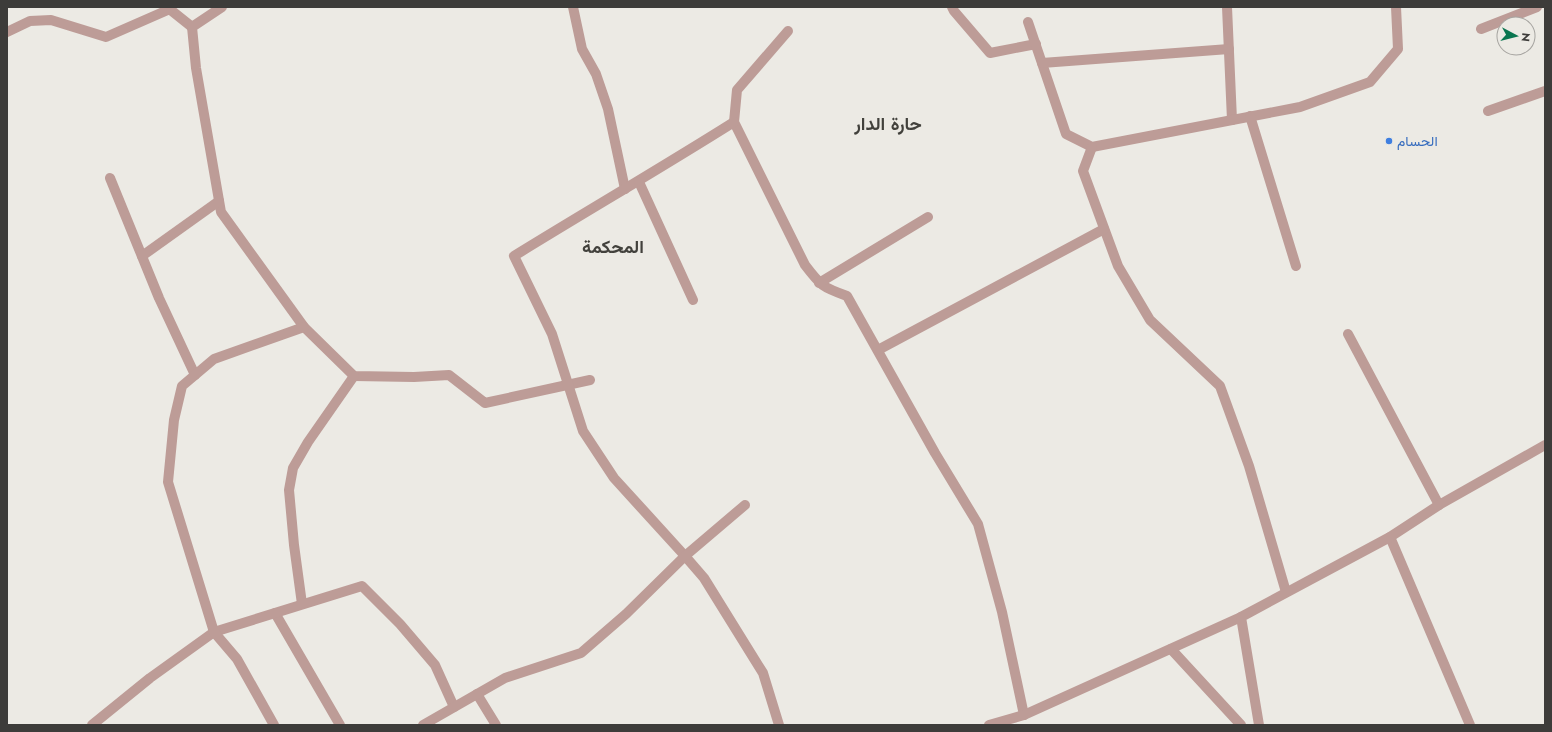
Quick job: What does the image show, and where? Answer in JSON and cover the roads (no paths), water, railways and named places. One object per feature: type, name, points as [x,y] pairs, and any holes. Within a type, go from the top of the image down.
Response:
[{"type":"street","points":[[192,27],[222,7]]},
{"type":"street","points":[[573,7],[582,49],[596,74],[608,109],[626,189]]},
{"type":"street","points":[[952,7],[990,53],[1036,44]]},
{"type":"street","points":[[1227,7],[1232,120]]},
{"type":"street","points":[[1028,22],[1066,134],[1092,147],[1300,107],[1370,82],[1398,49],[1396,7]]},
{"type":"street","points":[[1482,29],[1537,7]]},
{"type":"street","points":[[7,32],[30,21],[51,20],[106,37],[168,8],[192,27],[196,68],[221,212],[304,327],[354,376],[414,377],[449,375],[485,403],[590,380]]},
{"type":"street","points":[[788,32],[737,90],[734,122],[805,265],[819,283],[826,288],[847,296],[935,453],[978,524],[1002,612],[1024,715]]},
{"type":"street","points":[[1042,63],[1229,49]]},
{"type":"street","points":[[1488,111],[1545,91]]},
{"type":"street","points":[[1250,116],[1296,266]]},
{"type":"street","points":[[734,122],[639,182],[514,256],[552,334],[584,431],[614,478],[704,578],[763,672],[779,725]]},
{"type":"street","points":[[1092,147],[1083,171],[1118,266],[1150,320],[1220,386],[1249,466],[1286,592]]},
{"type":"street","points":[[110,178],[159,298],[195,375]]},
{"type":"street","points":[[639,182],[693,300]]},
{"type":"street","points":[[142,256],[219,200]]},
{"type":"street","points":[[819,283],[928,217]]},
{"type":"street","points":[[878,350],[1104,229]]},
{"type":"street","points":[[274,725],[237,659],[214,632],[168,482],[174,420],[182,386],[214,359],[304,327]]},
{"type":"street","points":[[1348,334],[1439,505]]},
{"type":"street","points":[[302,604],[294,545],[290,490],[294,468],[308,442],[354,376]]},
{"type":"street","points":[[989,725],[1024,715],[1241,617],[1390,537],[1439,505],[1545,445]]},
{"type":"street","points":[[423,725],[504,678],[581,653],[626,614],[685,556],[745,505]]},
{"type":"street","points":[[1390,537],[1470,725]]},
{"type":"street","points":[[92,725],[150,678],[214,632],[362,586],[400,624],[435,665],[454,707]]},
{"type":"street","points":[[275,613],[340,725]]},
{"type":"street","points":[[1241,617],[1259,725]]},
{"type":"street","points":[[1171,649],[1241,725]]},
{"type":"street","points":[[477,694],[496,725]]},
{"type":"place","name":"الحسام","points":[[1389,141]]},
{"type":"district","name":"حارة الدار","points":[[888,124]]},
{"type":"district","name":"المحكمة","points":[[613,247]]}]
